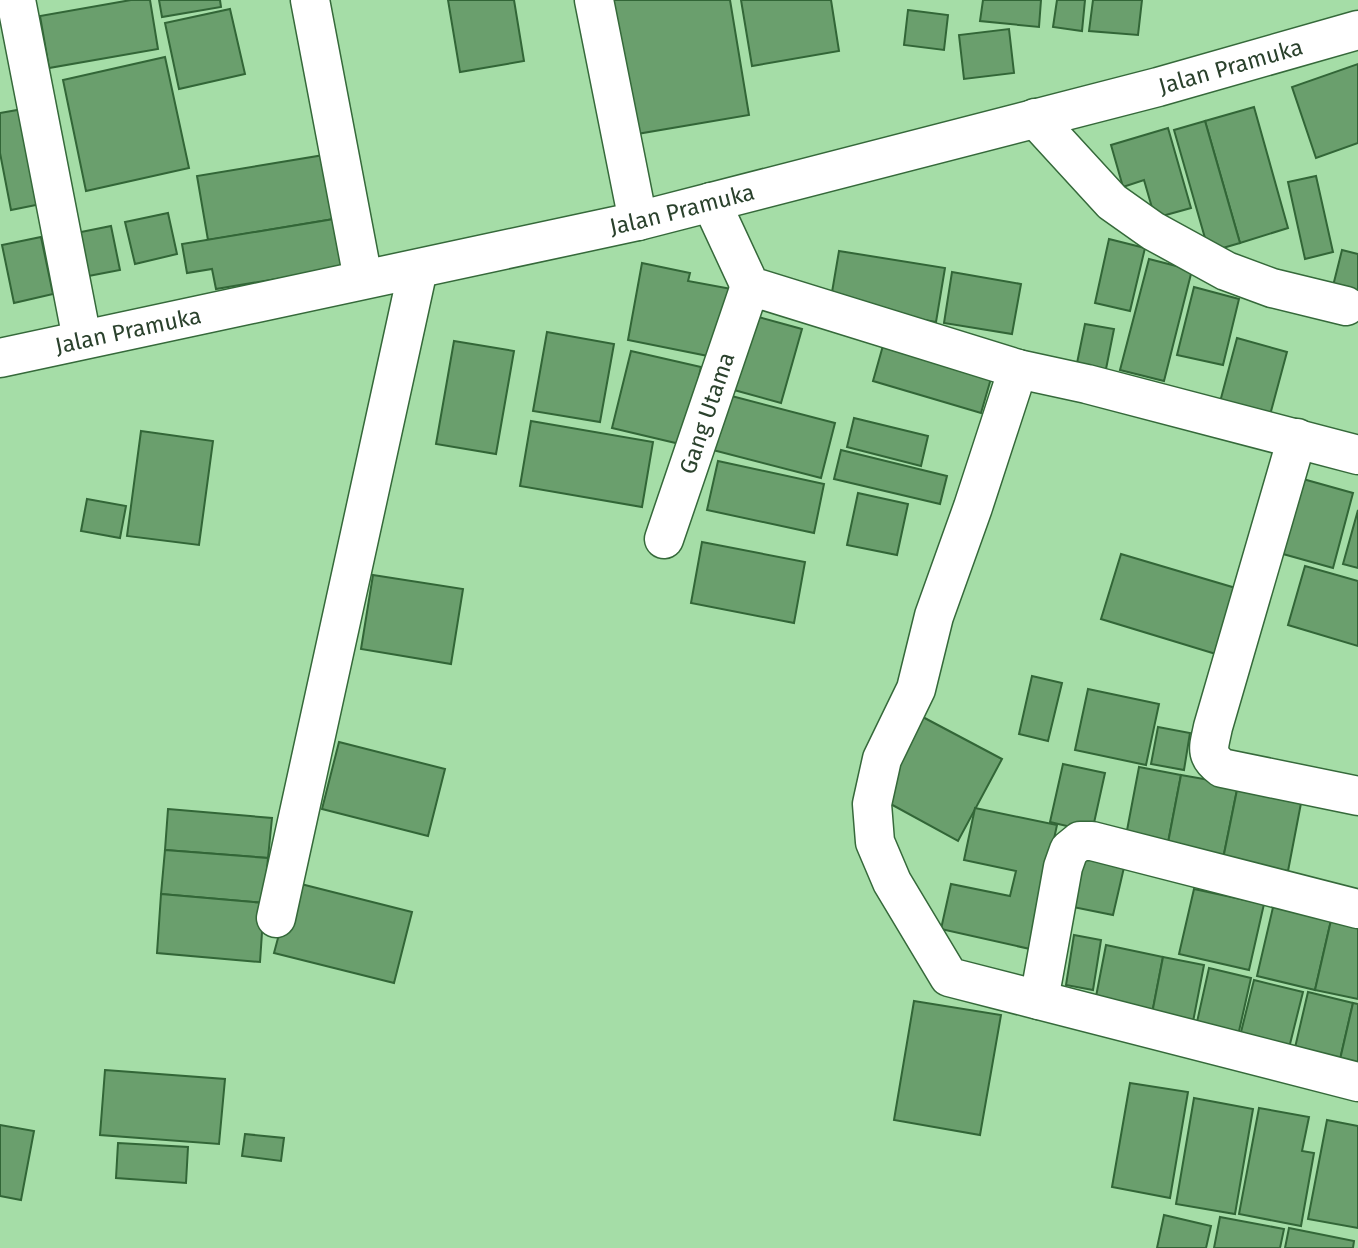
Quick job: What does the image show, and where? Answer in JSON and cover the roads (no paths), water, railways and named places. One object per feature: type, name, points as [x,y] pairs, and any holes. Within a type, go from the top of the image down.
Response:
[{"type":"street","points":[[16,0],[82,339]]},
{"type":"street","points":[[310,0],[363,279]]},
{"type":"street","points":[[594,0],[638,221]]},
{"type":"street","name":"Jalan Pramuka","points":[[0,358],[638,221],[1158,87],[1358,30]]},
{"type":"street","points":[[1035,118],[1112,202],[1153,232],[1226,271],[1272,288],[1346,306]]},
{"type":"street","points":[[711,202],[750,286],[1018,369],[1087,384],[1358,455]]},
{"type":"street","points":[[276,918],[418,269]]},
{"type":"street","name":"Gang Utama","points":[[664,539],[750,286]]},
{"type":"street","points":[[1018,369],[934,617],[916,689],[883,759],[872,804],[874,842],[892,882],[949,977],[1358,1082]]},
{"type":"street","points":[[1297,438],[1209,747],[1212,760],[1222,768],[1358,796]]},
{"type":"street","points":[[1040,1000],[1063,867],[1069,850],[1080,841],[1092,841],[1358,909]]}]
